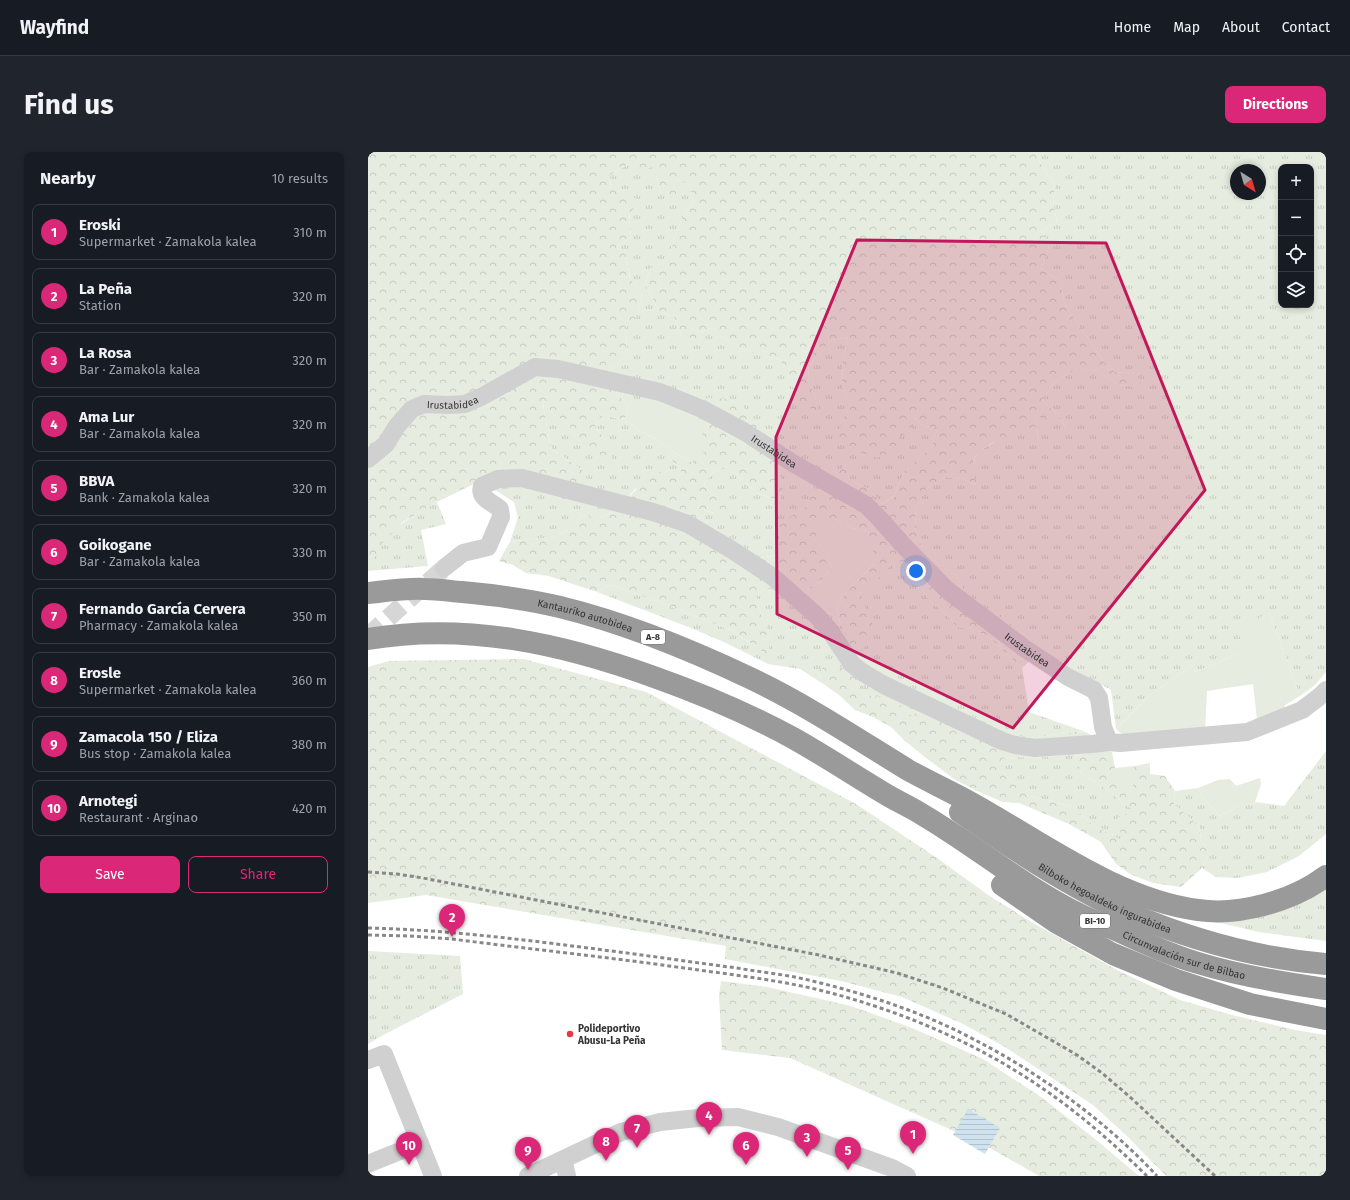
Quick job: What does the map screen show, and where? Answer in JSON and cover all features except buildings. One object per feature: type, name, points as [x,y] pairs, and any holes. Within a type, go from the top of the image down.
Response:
[{"type":"highway","name":"Kantauriko autobidea","points":[[368,593],[424,589],[506,597],[560,607],[630,628],[693,653],[752,679],[850,733],[911,771]]},
{"type":"highway","points":[[368,639],[389,636],[452,632],[505,638],[562,648],[616,663],[691,690],[793,738],[888,795],[919,823],[1001,884],[1057,923],[1113,954],[1176,980],[1250,1004],[1326,1020]]},
{"type":"highway","points":[[911,771],[967,800],[1062,857],[1104,879],[1141,895],[1171,905],[1200,911],[1219,912],[1241,910],[1293,895],[1326,876]]},
{"type":"highway","name":"Bilboko hegoaldeko ingurabidea","points":[[911,771],[958,810],[990,833],[1057,876],[1098,898],[1163,927],[1208,942],[1275,957],[1326,964]]},
{"type":"highway","name":"Circunvalación sur de Bilbao","points":[[888,795],[924,815],[1026,884],[1074,912],[1147,944],[1197,963],[1250,977],[1326,989]]},
{"type":"street","name":"Irustabidea","points":[[368,459],[386,444],[397,426],[412,409],[424,404],[465,404],[481,397],[535,367],[558,369],[660,392],[702,409],[745,432],[791,462],[866,504],[947,590],[1024,648],[1068,676],[1094,690],[1099,698],[1103,727],[1109,742]]},
{"type":"street","points":[[444,568],[462,553],[488,547],[501,517],[500,509],[482,497],[480,491],[482,486],[498,479],[522,478],[653,512],[688,524],[732,550],[773,577],[816,616],[830,631],[852,664],[862,672],[884,685],[1002,741],[1015,745],[1035,748],[1109,742],[1120,743],[1247,732],[1302,710],[1326,690]]},
{"type":"street","points":[[376,1057],[420,1143],[433,1176]]},
{"type":"street","points":[[528,1176],[563,1169],[621,1132],[660,1122],[698,1118],[738,1118],[778,1126],[885,1166],[907,1176]]},
{"type":"street","points":[[368,1164],[420,1143]]},
{"type":"highlighted area","points":[[857,240],[1106,243],[1205,490],[1013,728],[777,614],[776,437]]},
{"type":"green space","points":[[368,152],[1036,152],[1041,164],[1055,186],[1053,201],[1057,222],[1042,231],[1049,247],[1041,269],[1060,281],[1065,305],[1103,361],[1115,372],[1136,374],[1146,392],[1130,386],[1118,385],[1098,371],[1077,368],[1053,384],[1042,400],[1060,417],[1065,428],[1037,416],[1035,424],[1039,442],[1023,432],[1011,432],[1010,445],[993,442],[980,451],[974,459],[973,469],[977,485],[963,479],[946,477],[926,489],[916,508],[915,527],[921,545],[938,563],[957,576],[967,597],[987,611],[1005,616],[1016,632],[1040,651],[1022,668],[992,640],[975,629],[957,627],[945,613],[929,600],[916,579],[897,559],[861,597],[875,630],[862,651],[852,647],[840,622],[837,607],[848,590],[874,564],[868,531],[851,528],[833,518],[814,539],[826,553],[832,569],[817,584],[804,593],[787,579],[763,590],[756,596],[762,618],[771,637],[768,655],[733,631],[657,601],[610,585],[597,592],[549,576],[526,573],[513,565],[499,561],[510,542],[551,538],[574,527],[582,515],[600,518],[618,510],[647,477],[658,471],[682,478],[680,467],[668,458],[675,453],[692,462],[693,414],[707,398],[736,399],[764,430],[783,485],[780,501],[757,493],[726,466],[712,473],[704,484],[713,496],[729,499],[728,516],[694,508],[707,524],[759,558],[779,555],[779,526],[791,516],[806,507],[814,488],[828,495],[837,475],[845,464],[850,481],[869,489],[882,504],[894,497],[904,472],[932,446],[937,428],[924,426],[915,418],[910,433],[899,436],[897,451],[877,458],[854,450],[838,438],[841,423],[851,405],[842,385],[843,359],[848,337],[832,340],[809,366],[808,382],[815,396],[819,414],[799,401],[780,359],[744,350],[736,346],[713,328],[698,333],[697,344],[684,342],[674,317],[659,311],[645,284],[651,268],[667,261],[681,220],[693,202],[690,185],[676,179],[676,194],[661,195],[657,177],[652,167],[639,173],[628,164],[610,175],[611,189],[625,190],[641,203],[629,213],[631,237],[616,247],[626,255],[630,278],[642,296],[638,313],[625,330],[628,354],[609,371],[616,392],[628,406],[625,420],[603,415],[595,426],[607,442],[613,460],[586,449],[566,422],[553,414],[543,400],[551,448],[582,470],[589,482],[580,488],[498,472],[437,502],[403,522],[384,541],[373,560],[368,562]]},
{"type":"green space","points":[[1036,152],[1326,152],[1326,672],[1315,685],[1300,696],[1269,612],[1244,652],[1195,672],[1193,665],[1150,695],[1116,729],[1111,690],[1040,651],[967,597],[957,576],[938,563],[921,545],[915,527],[916,508],[926,489],[946,477],[963,479],[976,485],[972,466],[978,452],[1011,432],[1023,432],[1039,441],[1035,424],[1037,415],[1065,427],[1060,417],[1042,400],[1053,384],[1077,368],[1098,371],[1118,385],[1130,386],[1145,391],[1136,374],[1115,372],[1103,361],[1065,305],[1060,281],[1041,269],[1049,247],[1042,231],[1057,222],[1053,201],[1055,186],[1041,164]]},
{"type":"green space","points":[[628,164],[652,167],[657,177],[661,195],[676,179],[690,185],[693,202],[681,220],[667,261],[651,268],[645,284],[659,311],[674,317],[684,342],[698,333],[713,328],[736,346],[744,350],[780,359],[790,379],[818,414],[815,396],[808,382],[809,366],[832,340],[848,337],[843,359],[842,385],[851,405],[841,423],[899,436],[915,418],[924,426],[937,428],[932,446],[904,472],[894,496],[882,504],[869,489],[850,481],[845,464],[837,475],[828,495],[814,489],[806,507],[791,516],[779,555],[759,558],[707,524],[693,507],[713,513],[713,496],[704,484],[712,473],[726,466],[757,493],[780,501],[783,485],[777,466],[693,414],[638,400],[628,406],[616,392],[609,371],[628,354],[625,329],[638,313],[642,296],[630,278],[626,255],[616,247],[631,237],[629,212],[611,189],[610,175]]},
{"type":"green space","points":[[543,399],[553,414],[566,422],[586,449],[607,442],[595,426],[603,415],[625,420],[640,431],[658,440],[675,453],[668,458],[680,467],[682,478],[635,489],[618,510],[600,518],[582,515],[574,527],[551,538],[510,542],[518,517],[514,502],[495,490],[498,472],[582,470],[551,448]]},
{"type":"green space","points":[[637,400],[660,400],[693,414],[702,430],[705,451],[692,462],[675,453],[658,440],[640,431],[625,420],[628,406]]},
{"type":"green space","points":[[437,502],[446,524],[421,530],[428,566],[368,571],[368,562],[373,558],[384,540],[396,528]]},
{"type":"green space","points":[[833,518],[851,528],[868,531],[873,546],[874,564],[848,590],[837,607],[840,622],[804,593],[817,584],[832,569],[826,553],[814,539],[821,522]]},
{"type":"green space","points":[[897,558],[916,579],[929,600],[945,613],[957,627],[975,629],[992,640],[1022,668],[1029,712],[1083,731],[1029,738],[1007,734],[922,711],[911,715],[897,703],[878,697],[862,695],[818,671],[822,683],[800,669],[768,664],[726,643],[691,628],[597,592],[610,585],[657,601],[733,631],[750,643],[771,637],[762,618],[756,596],[763,590],[788,579],[840,622],[852,646],[860,597]]},
{"type":"green space","points":[[1269,612],[1300,696],[1285,705],[1283,711],[1257,720],[1253,684],[1207,691],[1205,730],[1125,737],[1116,729],[1150,695],[1193,665],[1195,672],[1244,652],[1238,631]]},
{"type":"green space","points":[[524,659],[646,692],[856,804],[937,858],[988,895],[1033,923],[1117,970],[1180,1000],[1232,1015],[1295,1030],[1326,1035],[1326,1176],[1166,1176],[1127,1136],[1093,1105],[1005,1047],[961,1023],[902,997],[841,981],[725,959],[726,946],[426,895],[368,903],[368,667],[389,661]]},
{"type":"green space","points":[[832,662],[862,683],[862,695],[878,697],[898,703],[911,715],[922,711],[954,708],[1008,734],[1029,738],[1083,731],[1097,738],[1056,755],[1036,758],[1017,757],[1001,759],[1004,775],[1026,795],[1073,807],[1094,826],[1123,841],[1117,818],[1134,810],[1121,802],[1109,791],[1082,774],[1074,756],[1100,750],[1112,752],[1115,768],[1106,774],[1130,792],[1134,781],[1134,766],[1150,763],[1150,774],[1165,776],[1175,791],[1174,804],[1199,826],[1201,840],[1209,853],[1202,868],[1181,887],[1153,883],[1130,874],[1116,864],[1101,842],[1069,824],[1019,803],[1003,802],[954,779],[904,740],[891,727],[873,717],[855,710],[839,695],[822,683],[818,671]]},
{"type":"green space","points":[[1100,750],[1074,756],[1082,774],[1109,791],[1121,802],[1134,810],[1124,842],[1094,826],[1073,807],[1026,795],[1004,775],[1000,759],[1017,757],[1036,758]]},
{"type":"green space","points":[[1326,751],[1326,834],[1299,856],[1267,872],[1237,878],[1216,877],[1202,868],[1209,853],[1201,840],[1199,826],[1174,804],[1175,791],[1198,788],[1203,798],[1219,816],[1235,808],[1255,802],[1284,806]]},
{"type":"green space","points":[[1134,766],[1134,781],[1130,793],[1106,774],[1115,768]]},
{"type":"green space","points":[[1260,778],[1261,784],[1255,802],[1235,808],[1219,816],[1203,798],[1198,788],[1218,780],[1230,779],[1236,786]]},
{"type":"green space","points":[[1326,885],[1326,941],[1259,932],[1199,918]]},
{"type":"green space","points":[[368,951],[460,956],[463,994],[368,1044]]},
{"type":"green space","points":[[721,981],[767,987],[851,1006],[912,1028],[983,1059],[1041,1097],[1139,1176],[1039,1176],[983,1144],[790,1058],[722,1050],[719,996]]},
{"type":"water","points":[[968,1109],[1000,1128],[985,1154],[953,1135]]},
{"type":"tunnel","points":[[368,636],[444,568]]},
{"type":"railway","points":[[368,872],[423,878],[819,955],[897,973],[943,988],[1006,1014],[1077,1055],[1102,1073],[1130,1097],[1215,1176]]},
{"type":"railway","points":[[368,928],[431,931],[494,937],[737,968],[804,979],[871,997],[914,1012],[957,1031],[1001,1054],[1049,1084],[1073,1101],[1117,1137],[1157,1176]]},
{"type":"railway","points":[[368,935],[452,939],[626,960],[780,982],[839,995],[896,1013],[923,1024],[977,1049],[1002,1063],[1059,1100],[1090,1124],[1147,1176]]},
{"type":"place","name":"La Peña","points":[[452,937]]},
{"type":"place","name":"Polideportivo Abusu-La Peña","points":[[570,1034]]},
{"type":"place","name":"Ama Lur","points":[[709,1135]]},
{"type":"place","name":"Fernando García Cervera","points":[[637,1148]]},
{"type":"place","name":"Eroski","points":[[913,1154]]},
{"type":"place","name":"La Rosa","points":[[807,1157]]},
{"type":"place","name":"Erosle","points":[[606,1161]]},
{"type":"place","name":"Arnotegi","points":[[409,1165]]},
{"type":"place","name":"Goikogane","points":[[746,1165]]},
{"type":"place","name":"Zamacola 150 / Eliza","points":[[528,1170]]},
{"type":"place","name":"BBVA","points":[[848,1170]]}]
